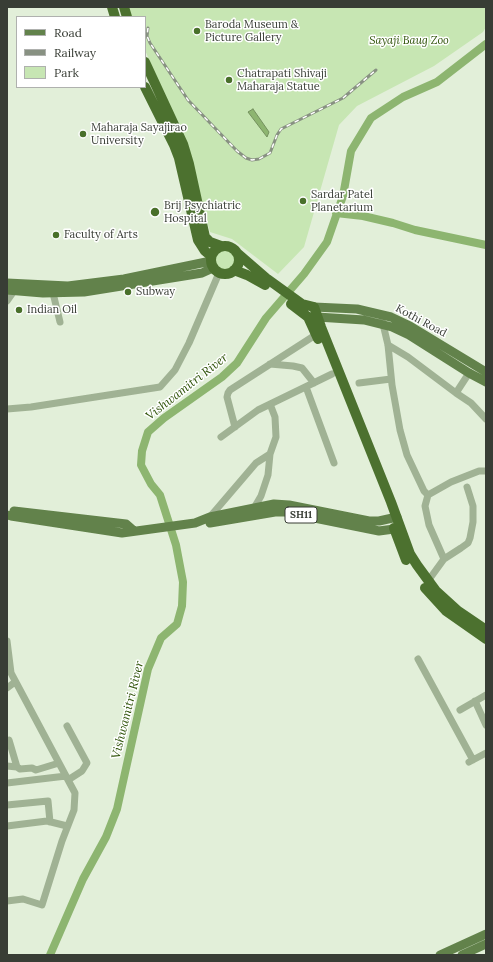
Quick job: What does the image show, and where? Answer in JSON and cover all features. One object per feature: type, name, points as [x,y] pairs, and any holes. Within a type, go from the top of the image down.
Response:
[{"type":"highway","points":[[146,64],[185,151],[205,237],[210,242],[221,246],[230,247],[264,281],[308,310],[396,523],[408,563],[431,595],[453,616],[486,639]]},
{"type":"highway","points":[[146,88],[174,144],[179,158],[198,240],[204,251],[214,264],[227,274],[234,270],[238,263],[238,255],[236,252]]},
{"type":"highway","points":[[214,264],[213,252],[221,246]]},
{"type":"highway","points":[[234,270],[264,281]]},
{"type":"highway","points":[[308,310],[332,374],[410,554],[436,591],[458,611],[486,630]]},
{"type":"main road","points":[[7,283],[68,286],[124,279],[214,264]]},
{"type":"main road","points":[[10,290],[53,293],[84,292],[202,273],[214,264]]},
{"type":"main road","name":"Kothi Road","points":[[308,310],[357,309],[381,314],[410,326],[486,372]]},
{"type":"main road","name":"Kothi Road","points":[[308,310],[392,327],[409,335],[486,382]]},
{"type":"main road","points":[[201,521],[254,508],[274,504],[283,504],[369,521],[396,523]]},
{"type":"main road","name":"SH11","points":[[7,514],[12,510],[126,524],[138,531],[201,521],[210,523],[275,512],[285,512],[379,531],[396,523]]},
{"type":"main road","points":[[440,955],[486,934]]},
{"type":"main road","points":[[462,955],[486,944]]},
{"type":"street","points":[[7,409],[31,407],[160,387],[175,370],[189,343],[214,264]]},
{"type":"street","points":[[7,301],[10,290]]},
{"type":"street","points":[[53,293],[60,322]]},
{"type":"street","points":[[381,314],[382,324],[388,345],[391,379],[400,430],[408,455],[424,491],[428,495]]},
{"type":"street","points":[[235,427],[228,393],[234,387],[317,334]]},
{"type":"street","points":[[388,345],[408,357],[471,403],[486,418]]},
{"type":"street","points":[[270,364],[302,368],[314,383]]},
{"type":"street","points":[[456,393],[469,373]]},
{"type":"street","points":[[221,437],[258,410],[332,374]]},
{"type":"street","points":[[359,383],[391,379]]},
{"type":"street","points":[[306,387],[334,463]]},
{"type":"street","points":[[254,508],[261,496],[268,475],[270,454],[276,437],[275,417],[270,404]]},
{"type":"street","points":[[201,521],[256,463],[270,454]]},
{"type":"street","points":[[444,559],[429,525],[425,506],[428,495],[450,482],[479,471],[486,471]]},
{"type":"street","points":[[428,581],[444,559],[468,543],[473,518],[472,506],[467,487]]},
{"type":"street","points":[[7,641],[11,673],[15,682],[75,793],[74,810],[67,826],[42,905],[23,899],[7,901]]},
{"type":"street","points":[[418,659],[471,761],[486,753]]},
{"type":"street","points":[[7,688],[15,682]]},
{"type":"street","points":[[460,710],[486,695]]},
{"type":"street","points":[[475,701],[486,724]]},
{"type":"street","points":[[7,783],[67,778],[82,771],[87,763],[67,726]]},
{"type":"street","points":[[8,739],[17,767]]},
{"type":"street","points":[[7,766],[17,767],[20,769],[32,768],[36,770],[59,763]]},
{"type":"street","points":[[7,805],[48,801],[50,822]]},
{"type":"street","points":[[7,826],[47,821],[67,826]]},
{"type":"green space","name":"Sayaji Baug Zoo","points":[[128,7],[486,7],[486,27],[483,32],[434,66],[357,106],[339,125],[304,247],[278,274],[232,239],[210,232],[197,188],[193,163],[146,52],[146,16],[131,16]]},
{"type":"green space","points":[[225,250],[232,253],[235,260],[232,267],[225,270],[218,267],[215,260],[218,253]]},
{"type":"shaded area","points":[[253,109],[269,132],[267,137],[248,112]]},
{"type":"waterway","name":"Vishwamitri River","points":[[50,955],[83,879],[106,837],[117,809],[148,669],[161,638],[177,624],[182,606],[183,582],[176,545],[160,495],[151,484],[141,465],[142,451],[148,432],[164,418],[222,377],[237,363],[266,318],[304,274],[327,242],[343,196],[351,151],[371,118],[403,97],[437,82],[486,44]]},
{"type":"waterway","points":[[336,213],[363,216],[415,230],[486,245]]},
{"type":"railway","points":[[148,28],[147,36],[150,43],[188,100],[237,151],[246,158],[252,160],[259,159],[270,153],[281,129],[343,98],[376,70]]},
{"type":"place","name":"Baroda Museum & Picture Gallery","points":[[197,31]]},
{"type":"place","name":"Chatrapati Shivaji Maharaja Statue","points":[[229,80]]},
{"type":"place","name":"Maharaja Sayajirao University","points":[[83,134]]},
{"type":"place","name":"Sardar Patel Planetarium","points":[[303,201]]},
{"type":"place","name":"Brij Psychiatric Hospital","points":[[155,212]]},
{"type":"place","name":"Faculty of Arts","points":[[56,235]]},
{"type":"place","name":"Subway","points":[[128,292]]},
{"type":"place","name":"Indian Oil","points":[[19,310]]}]
